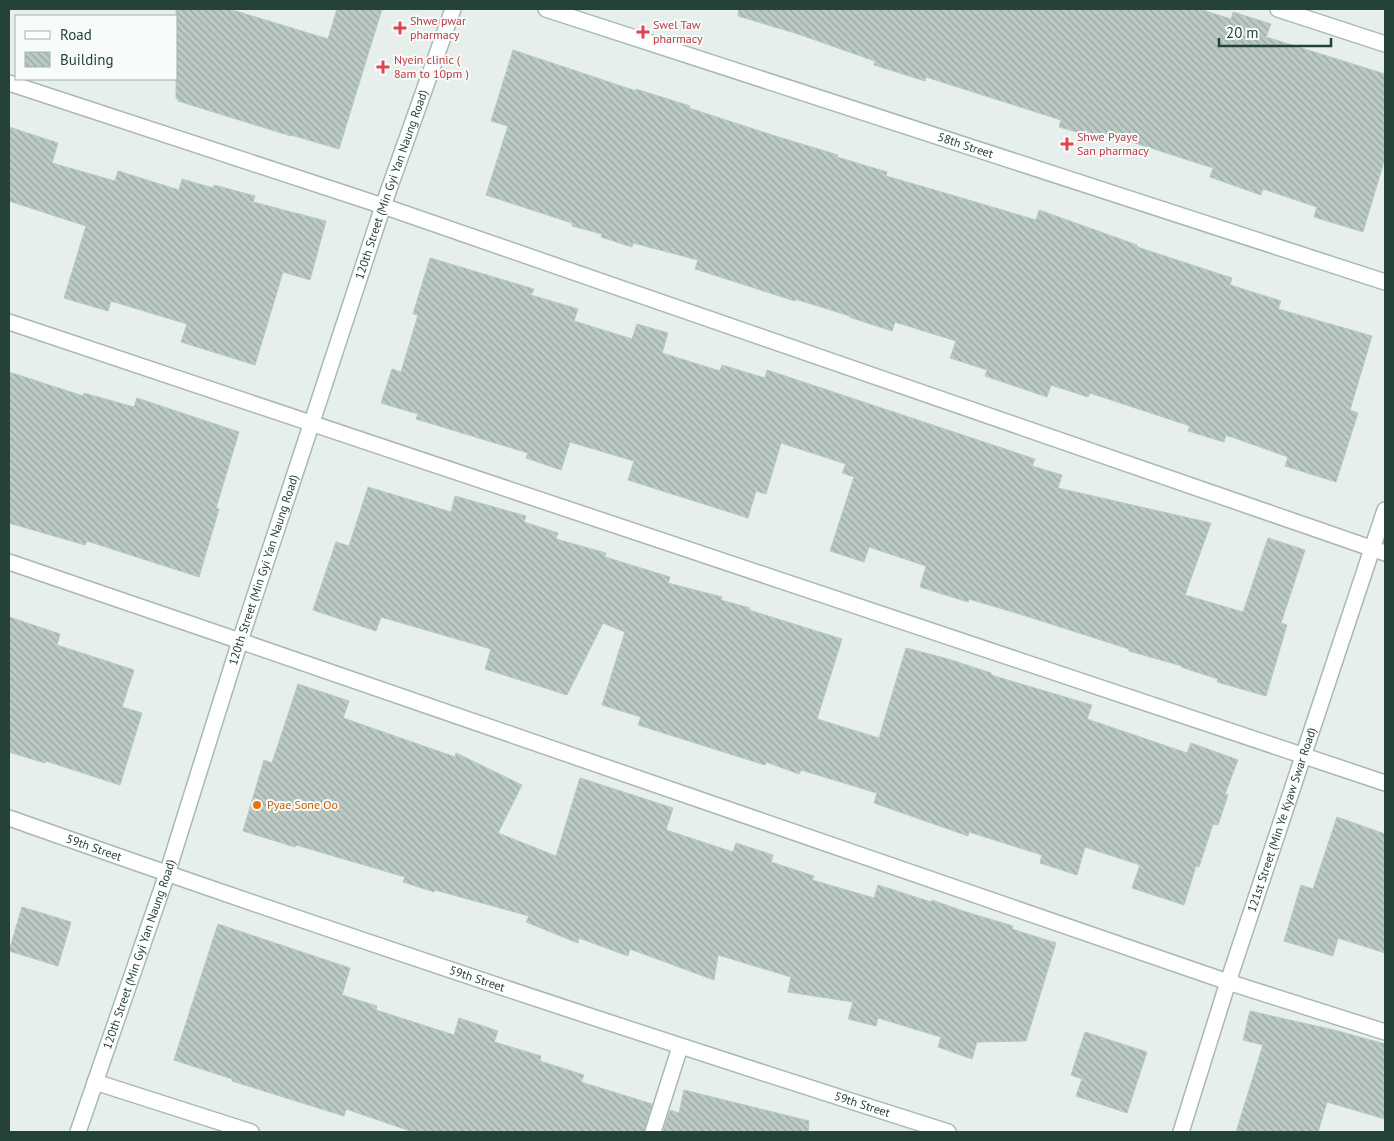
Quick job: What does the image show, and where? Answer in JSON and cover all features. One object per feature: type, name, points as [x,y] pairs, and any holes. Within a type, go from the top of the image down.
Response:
[{"type":"street","name":"120th Street (Min Gyi Yan Naung Road)","points":[[78,1132],[167,874],[240,641],[383,206],[453,9]]},
{"type":"street","name":"58th Street","points":[[546,9],[1385,282]]},
{"type":"street","points":[[1278,9],[1385,44]]},
{"type":"street","points":[[9,83],[383,206],[1379,550]]},
{"type":"street","points":[[9,322],[1385,783]]},
{"type":"street","name":"121st Street (Min Ye Kyaw Swar Road)","points":[[1182,1132],[1228,982],[1303,756],[1379,550],[1385,510]]},
{"type":"street","points":[[9,562],[1228,982],[1385,1032]]},
{"type":"street","name":"59th Street","points":[[9,818],[167,874],[680,1047],[948,1132]]},
{"type":"street","points":[[653,1132],[680,1047]]},
{"type":"street","points":[[95,1082],[251,1132]]},
{"type":"building","points":[[176,9],[229,9],[328,39],[337,9],[382,9],[339,149],[178,101],[176,98],[176,80],[178,80],[178,15],[176,15]]},
{"type":"building","points":[[739,9],[1199,9],[1231,19],[1233,12],[1271,24],[1266,37],[1385,74],[1385,158],[1363,232],[1314,217],[1317,207],[1263,189],[1261,195],[1210,177],[1213,168],[1101,132],[1099,138],[1059,127],[1061,120],[926,77],[925,81],[874,65],[875,61],[798,34],[738,16]]},
{"type":"building","points":[[513,50],[838,155],[837,157],[887,172],[886,176],[1036,220],[1039,210],[1137,245],[1137,247],[1232,278],[1230,285],[1281,301],[1278,309],[1372,336],[1350,410],[1358,413],[1336,482],[1285,466],[1288,457],[1226,435],[1224,442],[1188,431],[1190,426],[1090,393],[1088,397],[1051,385],[1047,397],[985,376],[987,370],[950,358],[956,341],[895,322],[892,331],[795,299],[795,301],[695,269],[698,260],[633,243],[632,247],[601,237],[602,234],[572,226],[572,223],[486,195],[508,126],[491,121]]},
{"type":"building","points":[[9,127],[58,143],[52,163],[115,181],[118,171],[179,190],[182,179],[213,188],[214,185],[255,196],[253,202],[326,221],[310,280],[283,272],[255,365],[181,342],[187,324],[111,301],[108,311],[64,298],[86,226],[9,201]]},
{"type":"building","points":[[430,258],[534,289],[531,295],[578,309],[574,321],[632,339],[637,324],[668,333],[662,353],[720,371],[722,365],[765,378],[767,370],[1035,459],[1032,466],[1062,475],[1058,488],[1211,523],[1185,595],[1243,612],[1268,538],[1305,550],[1281,623],[1287,625],[1266,696],[1217,682],[1218,679],[1182,666],[1129,651],[1129,649],[1026,616],[969,599],[968,602],[920,587],[926,566],[869,547],[864,562],[830,551],[854,477],[842,473],[846,464],[781,443],[766,494],[756,491],[748,518],[628,480],[634,461],[570,442],[561,470],[526,458],[528,453],[416,419],[418,414],[381,403],[392,369],[401,372],[418,315],[413,314]]},
{"type":"building","points":[[9,372],[83,396],[84,393],[134,407],[137,398],[239,432],[216,508],[219,509],[199,577],[87,541],[85,545],[9,523]]},
{"type":"building","points":[[368,487],[451,512],[455,496],[526,516],[524,522],[558,533],[556,539],[606,553],[605,557],[670,577],[668,583],[722,597],[721,600],[750,608],[749,610],[842,639],[817,719],[879,738],[906,648],[948,659],[991,673],[991,675],[1092,705],[1087,719],[1187,753],[1191,743],[1238,760],[1225,794],[1228,795],[1218,825],[1213,824],[1199,867],[1196,866],[1184,905],[1132,888],[1140,865],[1085,847],[1077,875],[1040,863],[1042,855],[969,832],[968,836],[874,803],[877,793],[801,770],[799,774],[766,762],[765,765],[638,725],[641,717],[602,705],[625,632],[603,623],[567,695],[485,669],[491,649],[381,617],[376,631],[313,610],[336,542],[349,546]]},
{"type":"building","points":[[9,617],[60,634],[57,645],[134,670],[122,707],[142,713],[120,785],[46,761],[45,763],[9,752]]},
{"type":"building","points":[[298,684],[349,701],[343,718],[455,757],[456,753],[522,785],[498,833],[556,856],[580,778],[673,808],[666,830],[733,852],[736,843],[773,855],[771,862],[814,876],[812,880],[874,898],[878,885],[1013,926],[1012,929],[1056,943],[1026,1041],[977,1042],[972,1059],[938,1047],[941,1037],[878,1018],[876,1026],[848,1019],[853,1002],[788,992],[791,977],[718,955],[714,980],[630,949],[628,956],[579,938],[578,943],[526,922],[529,916],[435,890],[434,892],[403,882],[405,877],[243,831],[264,760],[272,763]]},
{"type":"building","points":[[1337,817],[1385,834],[1385,953],[1338,938],[1333,956],[1284,941],[1301,885],[1313,889]]},
{"type":"building","points":[[22,907],[71,922],[58,966],[9,951]]},
{"type":"building","points":[[218,924],[350,968],[342,995],[377,1006],[376,1010],[454,1035],[459,1018],[498,1031],[494,1042],[541,1056],[540,1061],[584,1075],[581,1082],[652,1104],[644,1132],[413,1132],[346,1109],[344,1116],[232,1081],[232,1079],[174,1060]]},
{"type":"building","points":[[1250,1011],[1385,1044],[1385,1119],[1327,1102],[1318,1132],[1236,1132],[1263,1045],[1243,1040]]},
{"type":"building","points":[[1085,1032],[1147,1052],[1127,1113],[1076,1096],[1082,1079],[1071,1075]]},
{"type":"building","points":[[684,1090],[809,1121],[808,1132],[663,1132],[670,1110],[679,1113]]},
{"type":"place","name":"Shwe pwar pharmacy","points":[[400,28]]},
{"type":"place","name":"Swel Taw pharmacy","points":[[643,32]]},
{"type":"place","name":"Nyein clinic ( 8am to 10pm )","points":[[383,67]]},
{"type":"place","name":"Shwe Pyaye San pharmacy","points":[[1067,144]]},
{"type":"place","name":"Pyae Sone Oo","points":[[257,805]]}]
